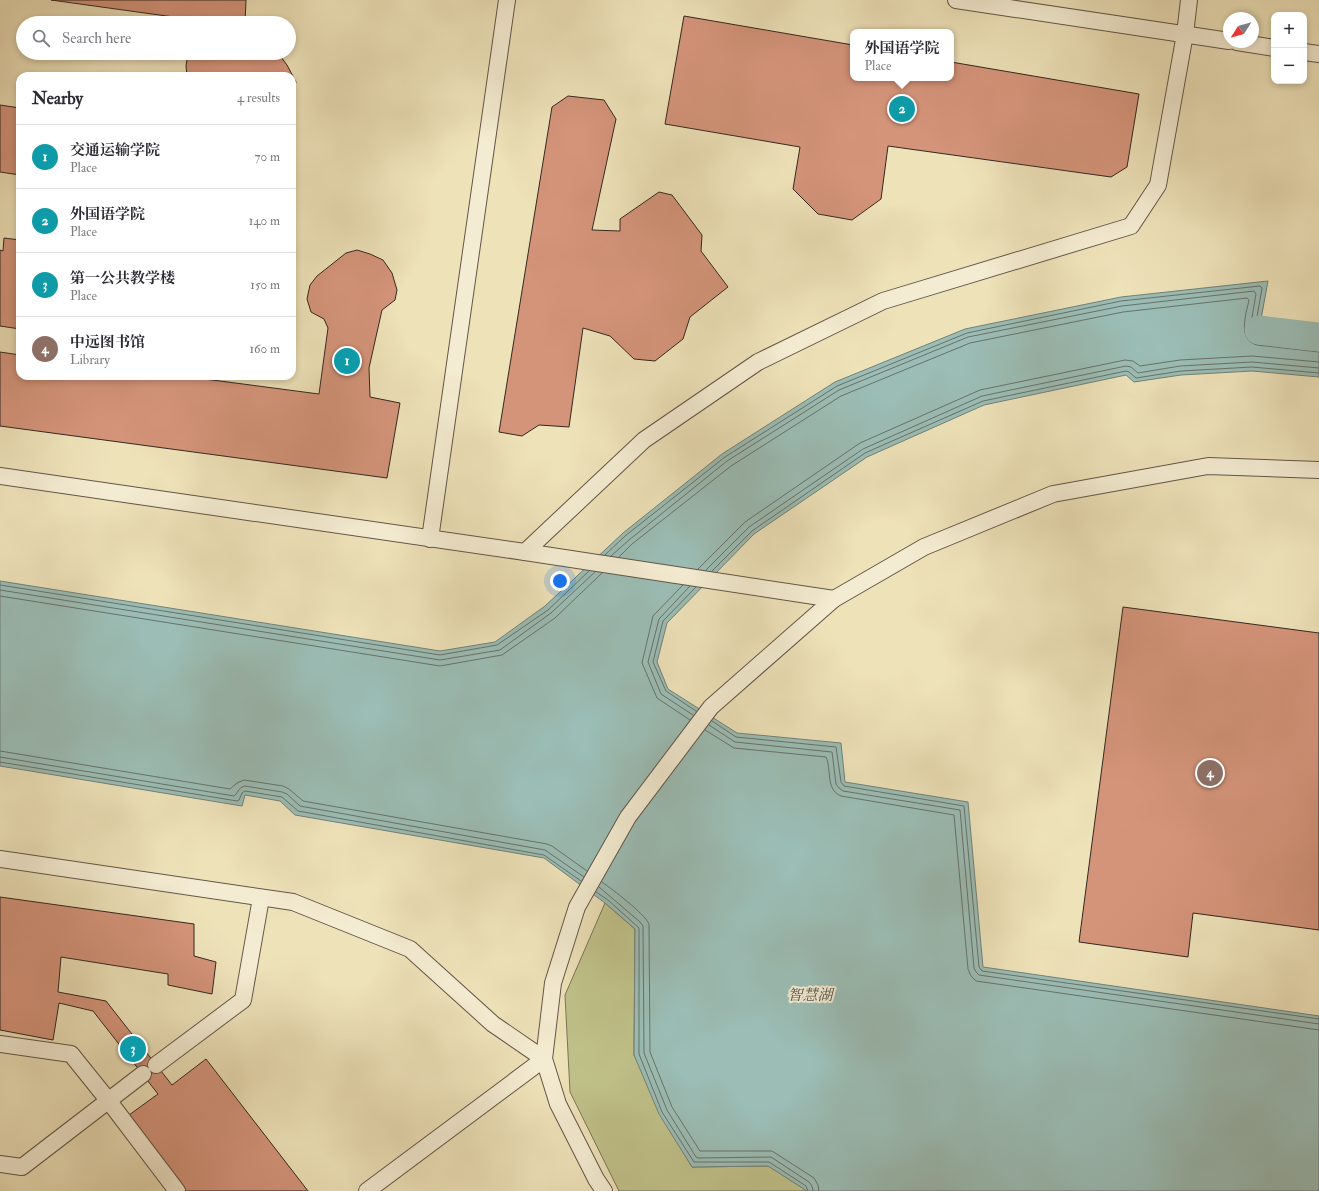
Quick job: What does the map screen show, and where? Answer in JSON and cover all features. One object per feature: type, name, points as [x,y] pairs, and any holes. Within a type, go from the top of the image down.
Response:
[{"type":"lane","points":[[430,539],[507,0]]},
{"type":"lane","points":[[956,0],[1223,40]]},
{"type":"lane","points":[[525,552],[644,440],[758,362],[883,301],[1131,226],[1158,185],[1185,34],[1189,0]]},
{"type":"lane","points":[[1259,46],[1271,48]]},
{"type":"lane","points":[[1307,52],[1319,54]]},
{"type":"lane","points":[[604,1191],[596,1180],[558,1104],[544,1059],[553,983],[577,907],[628,817],[710,707],[834,599],[924,547],[1053,494],[1208,466],[1319,470]]},
{"type":"lane","points":[[0,476],[525,552],[834,599]]},
{"type":"lane","points":[[0,859],[293,902],[410,949],[493,1024],[544,1059]]},
{"type":"lane","points":[[0,1164],[22,1167],[108,1100],[243,1000],[261,898]]},
{"type":"lane","points":[[0,1044],[70,1054],[108,1100],[176,1191]]},
{"type":"lane","points":[[367,1191],[544,1059]]},
{"type":"green space","points":[[605,903],[635,929],[634,1055],[692,1167],[769,1166],[807,1191],[619,1191],[570,1092],[565,995]]},
{"type":"water","name":"智慧湖","points":[[1268,281],[1259,330],[1319,337],[1319,377],[1252,371],[1181,375],[1134,382],[1126,375],[984,405],[867,457],[754,534],[667,623],[657,662],[668,689],[737,733],[841,743],[845,782],[968,802],[983,967],[1319,1016],[1319,1191],[807,1191],[768,1166],[692,1167],[659,1114],[634,1055],[635,929],[605,903],[544,858],[295,815],[280,801],[245,795],[242,806],[0,766],[0,581],[440,651],[495,642],[545,606],[623,533],[722,454],[835,382],[965,329],[1121,297]]},
{"type":"building","points":[[51,0],[246,0],[245,16],[166,16]]},
{"type":"building","points":[[684,16],[850,44],[850,81],[954,81],[954,63],[1139,94],[1127,167],[1111,177],[888,146],[881,199],[852,220],[818,214],[793,189],[800,147],[665,124]]},
{"type":"building","points":[[187,60],[283,60],[291,72],[187,72]]},
{"type":"building","points":[[568,96],[604,100],[616,119],[592,230],[620,231],[620,219],[659,192],[672,195],[702,235],[701,251],[728,287],[690,317],[683,339],[655,361],[634,359],[610,336],[583,328],[569,427],[539,425],[522,436],[499,432],[552,107]]},
{"type":"building","points":[[0,105],[16,107],[16,174],[0,172]]},
{"type":"building","points":[[4,238],[16,240],[16,328],[0,326],[0,250],[3,251]]},
{"type":"building","points":[[357,250],[383,260],[392,273],[397,290],[395,300],[382,310],[369,368],[370,397],[400,403],[387,478],[0,426],[0,352],[16,354],[16,380],[212,380],[319,394],[328,328],[324,319],[311,312],[307,299],[310,285],[317,276],[346,253]]},
{"type":"building","points":[[1123,607],[1319,633],[1319,930],[1193,913],[1188,957],[1079,942]]},
{"type":"building","points":[[0,897],[194,924],[194,956],[216,962],[212,994],[168,985],[168,974],[61,957],[58,992],[106,1001],[172,1085],[206,1059],[308,1191],[186,1191],[129,1115],[158,1094],[93,1011],[59,1003],[53,1040],[0,1030]]},
{"type":"waterway","points":[[1259,330],[1319,337]]},
{"type":"place","name":"外国语学院","points":[[902,109]]},
{"type":"place","name":"交通运输学院","points":[[347,361]]},
{"type":"place","name":"中远图书馆","points":[[1210,773]]},
{"type":"place","name":"第一公共教学楼","points":[[133,1049]]}]
